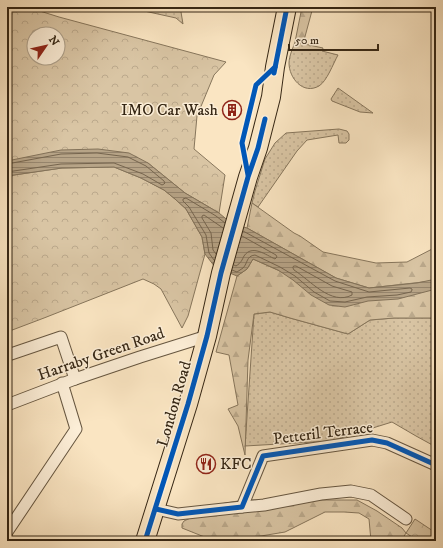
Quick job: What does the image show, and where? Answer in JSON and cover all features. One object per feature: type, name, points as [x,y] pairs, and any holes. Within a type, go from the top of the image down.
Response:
[{"type":"main road","name":"London Road","points":[[145,541],[188,404],[207,336],[221,273],[248,177],[258,148],[271,97],[275,67],[287,7]]},
{"type":"street","name":"Harraby Green Road","points":[[7,405],[62,383],[140,356],[207,336]]},
{"type":"street","points":[[11,354],[61,337],[75,379]]},
{"type":"street","points":[[7,532],[76,429],[62,383]]},
{"type":"street","name":"Petteril Terrace","points":[[242,507],[263,456],[372,440],[387,443],[436,465]]},
{"type":"street","points":[[156,509],[178,514],[264,505],[321,494],[351,491],[371,495],[406,519]]},
{"type":"green space","points":[[9,7],[27,7],[226,62],[214,75],[197,116],[194,149],[225,175],[219,213],[185,193],[148,163],[7,165],[7,12]]},
{"type":"green space","points":[[126,7],[179,7],[183,24],[176,18]]},
{"type":"green space","points":[[302,7],[313,7],[303,44],[295,42]]},
{"type":"green space","points":[[295,42],[323,48],[322,51],[338,55],[327,76],[319,86],[313,88],[302,87],[291,74],[289,60]]},
{"type":"green space","points":[[338,88],[373,113],[360,112],[332,101],[331,99]]},
{"type":"green space","points":[[339,129],[347,131],[349,134],[349,140],[346,143],[339,143],[338,135],[307,140],[297,151],[258,207],[252,203],[265,159],[275,143],[286,133]]},
{"type":"green space","points":[[114,167],[141,178],[164,190],[186,209],[202,237],[205,254],[188,316],[182,328],[161,289],[143,279],[7,332],[7,176],[62,168]]},
{"type":"green space","points":[[252,203],[323,252],[376,263],[407,262],[436,247],[436,318],[394,318],[370,320],[348,334],[270,312],[254,314],[248,360],[245,455],[238,426],[228,409],[238,405],[229,355],[216,352],[237,276],[247,269],[253,259],[342,299],[432,281],[369,288],[336,278],[247,228]]},
{"type":"green space","points":[[270,312],[348,334],[370,320],[394,318],[436,318],[436,447],[392,422],[331,441],[245,446],[254,314]]},
{"type":"green space","points":[[244,500],[357,500],[377,511],[402,528],[406,533],[401,541],[371,541],[369,519],[359,513],[344,512],[325,512],[285,532],[255,537],[212,540],[182,528],[184,521],[220,504]]},
{"type":"green space","points":[[415,519],[436,533],[436,541],[418,541],[406,533]]},
{"type":"water","points":[[98,149],[129,153],[148,163],[185,193],[219,213],[231,223],[247,228],[336,278],[369,288],[417,283],[436,279],[436,289],[398,299],[368,301],[345,307],[329,305],[311,295],[278,270],[253,259],[247,269],[237,276],[215,267],[205,254],[202,237],[186,209],[164,190],[141,178],[114,167],[62,168],[7,176],[7,161],[61,150]]},
{"type":"cycle path","points":[[274,73],[287,7]]},
{"type":"cycle path","points":[[248,175],[242,143],[256,85],[275,67]]},
{"type":"cycle path","points":[[145,541],[188,404],[207,336],[221,273],[248,177],[258,148],[265,119]]},
{"type":"cycle path","points":[[156,509],[178,514],[242,507],[263,456],[372,440],[387,443],[436,465]]},
{"type":"place","name":"IMO Car Wash","points":[[232,110]]},
{"type":"place","name":"KFC","points":[[206,464]]}]
